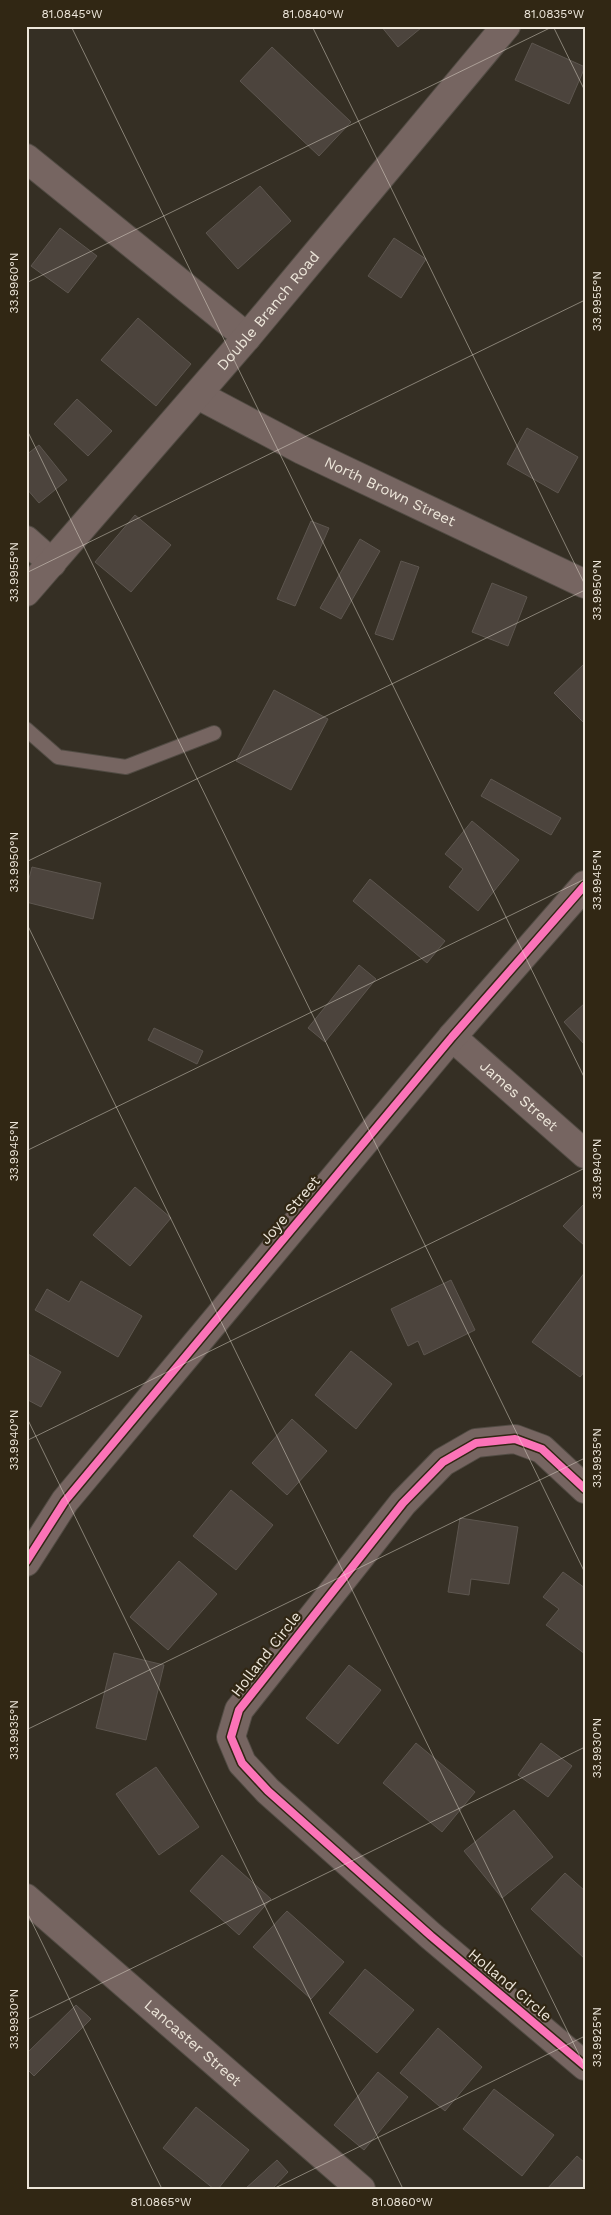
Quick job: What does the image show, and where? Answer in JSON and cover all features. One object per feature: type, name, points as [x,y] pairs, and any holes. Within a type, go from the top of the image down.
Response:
[{"type":"street","name":"Double Branch Road","points":[[26,592],[248,337],[506,26]]},
{"type":"street","points":[[26,158],[248,337]]},
{"type":"street","name":"North Brown Street","points":[[198,395],[302,450],[585,584]]},
{"type":"street","points":[[26,540],[52,563]]},
{"type":"street","name":"Joye Street","points":[[26,1562],[65,1501],[452,1037],[585,885]]},
{"type":"street","name":"James Street","points":[[452,1037],[585,1154]]},
{"type":"street","name":"Holland Circle","points":[[585,1489],[542,1449],[515,1439],[476,1443],[443,1462],[403,1503],[239,1710],[231,1737],[242,1763],[268,1791],[431,1936],[585,2066]]},
{"type":"street","name":"Lancaster Street","points":[[26,1898],[361,2189]]},
{"type":"lane","points":[[26,729],[58,757],[126,767],[214,733]]},
{"type":"building","points":[[381,26],[420,26],[421,28],[398,47]]},
{"type":"building","points":[[532,43],[585,67],[569,104],[515,80]]},
{"type":"building","points":[[272,47],[351,122],[319,156],[240,81]]},
{"type":"building","points":[[260,186],[291,221],[238,269],[206,233]]},
{"type":"building","points":[[60,228],[97,256],[68,293],[31,266]]},
{"type":"building","points":[[394,238],[426,259],[401,298],[368,276]]},
{"type":"building","points":[[138,318],[191,364],[156,406],[101,360]]},
{"type":"building","points":[[77,399],[112,431],[88,456],[54,424]]},
{"type":"building","points":[[527,428],[578,457],[558,493],[507,464]]},
{"type":"building","points":[[39,445],[67,480],[39,503],[26,488],[26,455]]},
{"type":"building","points":[[135,515],[171,545],[131,592],[95,562]]},
{"type":"building","points":[[311,521],[329,528],[295,606],[277,599]]},
{"type":"building","points":[[360,539],[380,551],[341,619],[320,608]]},
{"type":"building","points":[[401,561],[419,567],[393,640],[375,634]]},
{"type":"building","points":[[492,583],[527,597],[508,646],[472,632]]},
{"type":"building","points":[[585,663],[585,724],[554,693]]},
{"type":"building","points":[[274,690],[328,719],[291,790],[236,761]]},
{"type":"building","points":[[491,779],[561,818],[551,835],[481,796]]},
{"type":"building","points":[[472,821],[519,860],[478,911],[449,887],[463,869],[445,854]]},
{"type":"building","points":[[32,867],[101,883],[93,919],[26,902],[26,890]]},
{"type":"building","points":[[370,879],[445,941],[427,963],[353,901]]},
{"type":"building","points":[[359,965],[376,979],[325,1042],[308,1028]]},
{"type":"building","points":[[585,1003],[585,1045],[564,1022]]},
{"type":"building","points":[[154,1028],[203,1051],[197,1064],[148,1040]]},
{"type":"building","points":[[135,1187],[171,1218],[130,1266],[93,1235]]},
{"type":"building","points":[[585,1203],[585,1246],[563,1226]]},
{"type":"building","points":[[585,1272],[585,1371],[580,1377],[532,1342]]},
{"type":"building","points":[[451,1280],[475,1330],[424,1355],[418,1341],[408,1346],[391,1309]]},
{"type":"building","points":[[81,1281],[142,1316],[118,1357],[35,1310],[47,1289],[69,1302]]},
{"type":"building","points":[[351,1351],[392,1384],[356,1429],[315,1395]]},
{"type":"building","points":[[26,1353],[61,1372],[41,1407],[26,1399]]},
{"type":"building","points":[[292,1419],[327,1451],[287,1495],[252,1463]]},
{"type":"building","points":[[231,1490],[273,1525],[236,1570],[193,1536]]},
{"type":"building","points":[[460,1518],[518,1527],[509,1584],[471,1579],[469,1595],[448,1592]]},
{"type":"building","points":[[179,1561],[217,1594],[168,1650],[130,1617]]},
{"type":"building","points":[[563,1572],[585,1588],[585,1654],[546,1625],[559,1609],[543,1597]]},
{"type":"building","points":[[114,1653],[164,1665],[146,1740],[96,1728]]},
{"type":"building","points":[[349,1665],[381,1690],[338,1744],[306,1718]]},
{"type":"building","points":[[416,1743],[475,1792],[442,1832],[383,1783]]},
{"type":"building","points":[[541,1743],[572,1766],[548,1797],[518,1775]]},
{"type":"building","points":[[156,1767],[199,1827],[159,1855],[116,1794]]},
{"type":"building","points":[[514,1810],[553,1857],[502,1898],[464,1851]]},
{"type":"building","points":[[222,1855],[271,1899],[239,1935],[190,1891]]},
{"type":"building","points":[[565,1873],[585,1891],[585,1959],[531,1909]]},
{"type":"building","points":[[287,1911],[344,1962],[311,1999],[253,1947]]},
{"type":"building","points":[[365,1969],[414,2010],[377,2053],[329,2013]]},
{"type":"building","points":[[76,2005],[91,2019],[34,2076],[26,2068],[26,2054]]},
{"type":"building","points":[[438,2028],[482,2067],[445,2111],[400,2073]]},
{"type":"building","points":[[378,2072],[408,2097],[364,2150],[334,2125]]},
{"type":"building","points":[[494,2089],[554,2135],[522,2176],[463,2129]]},
{"type":"building","points":[[196,2107],[249,2150],[218,2189],[214,2189],[163,2148]]},
{"type":"building","points":[[577,2156],[585,2163],[585,2189],[547,2189]]},
{"type":"building","points":[[277,2160],[288,2172],[272,2189],[245,2189]]},
{"type":"cycle path","points":[[26,1562],[65,1501],[452,1037],[585,885]]},
{"type":"cycle path","points":[[585,1489],[542,1449],[515,1439],[476,1443],[443,1462],[403,1503],[239,1710],[231,1737],[242,1763],[268,1791],[431,1936],[585,2066]]}]
